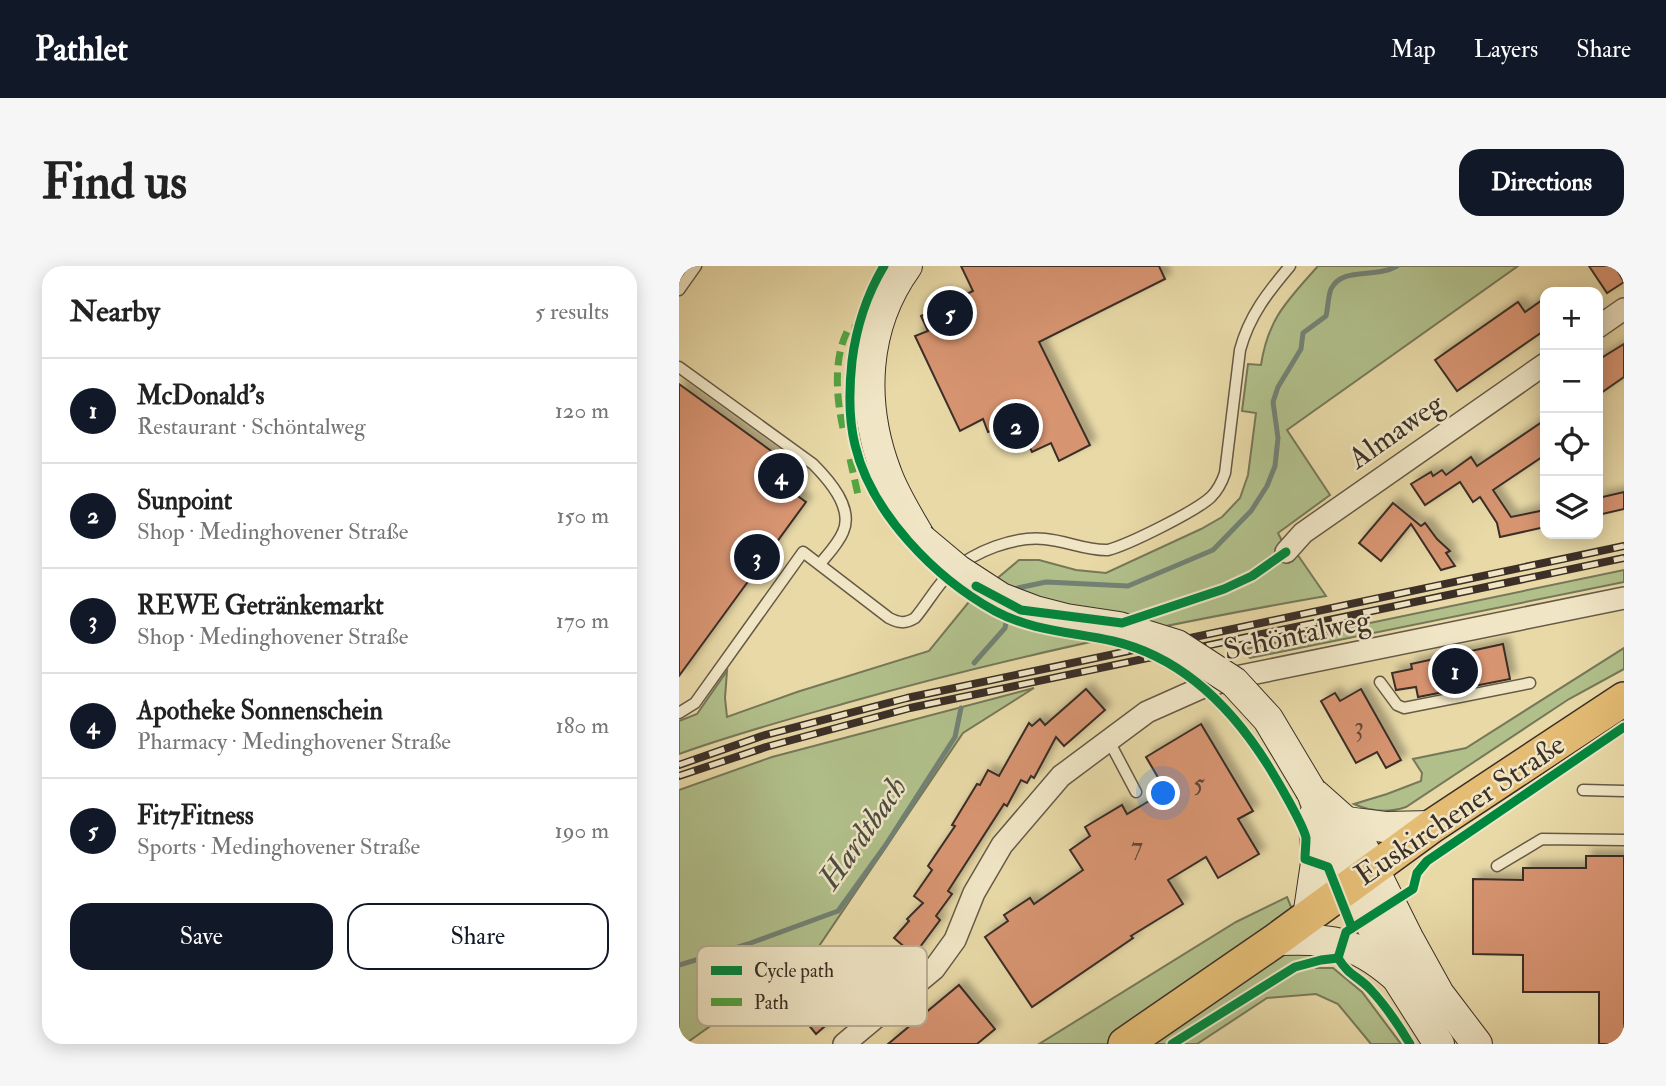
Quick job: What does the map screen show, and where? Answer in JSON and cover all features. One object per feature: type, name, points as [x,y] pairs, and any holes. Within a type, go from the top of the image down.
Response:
[{"type":"main road","points":[[907,266],[896,282],[873,336],[868,384],[872,422],[886,473],[921,539],[958,570],[1001,598],[1035,611],[1119,627],[1177,645],[1234,682],[1268,719],[1311,792],[1353,851],[1439,994],[1477,1044]]},
{"type":"main road","name":"Euskirchener Straße","points":[[1125,1044],[1308,917],[1353,851],[1432,825],[1624,699]]},
{"type":"main road","points":[[1311,792],[1316,830],[1353,851],[1397,978],[1439,1044]]},
{"type":"main road","points":[[1276,940],[1315,939],[1342,943],[1370,955],[1397,978]]},
{"type":"street","points":[[1603,324],[1624,309]]},
{"type":"street","name":"Almaweg","points":[[1286,552],[1303,533],[1540,367]]},
{"type":"street","name":"Schöntalweg","points":[[927,975],[955,940],[974,893],[1002,845],[1061,776],[1147,712],[1201,688],[1241,676],[1624,598]]},
{"type":"street","name":"Schöntalweg","points":[[844,1044],[866,1026]]},
{"type":"lane","points":[[679,290],[697,266]]},
{"type":"lane","points":[[679,713],[695,703],[803,552],[889,618],[907,622],[915,618],[952,572],[989,548],[1024,539],[1058,541],[1095,550],[1108,550],[1189,511],[1213,495],[1225,473],[1244,334],[1265,295],[1290,266]]},
{"type":"lane","points":[[679,367],[813,464],[826,477],[840,501],[846,524],[820,564]]},
{"type":"lane","points":[[1380,682],[1397,705],[1404,708],[1531,683]]},
{"type":"lane","points":[[1109,741],[1136,792]]},
{"type":"lane","points":[[1583,790],[1624,791]]},
{"type":"lane","points":[[1497,866],[1542,839],[1624,840]]},
{"type":"green space","points":[[1318,266],[1518,266],[1287,430],[1330,495],[1278,533],[1285,547],[1295,551],[1326,596],[1145,630],[965,671],[783,721],[679,754],[679,721],[697,714],[727,671],[727,717],[929,651],[968,603],[1019,560],[1039,560],[1076,570],[1106,573],[1222,517],[1240,498],[1248,475],[1256,413],[1242,411],[1248,364],[1261,365],[1274,322]]},
{"type":"green space","points":[[1624,570],[1624,582],[1250,658],[1240,650]]},
{"type":"green space","points":[[1624,648],[1624,669],[1569,699],[1406,807],[1380,811],[1354,804],[1421,781],[1422,773],[1413,759],[1466,748]]},
{"type":"green space","points":[[1034,688],[963,733],[819,946],[697,946],[697,1026],[710,1026],[685,1044],[679,1044],[679,790],[772,757]]},
{"type":"green space","points":[[1287,897],[1316,968],[1333,968],[1362,992],[1401,1044],[1371,1044],[1338,1004],[1316,994],[1267,998],[1197,1044],[1039,1044],[1236,922]]},
{"type":"building","points":[[961,266],[1159,266],[1165,279],[1039,342],[1090,445],[1059,461],[1051,443],[1032,452],[1021,430],[1005,425],[988,432],[983,419],[960,431],[915,336],[928,331],[921,316],[973,291]]},
{"type":"building","points":[[1589,266],[1615,266],[1624,282],[1607,293]]},
{"type":"building","points":[[1518,302],[1525,312],[1540,302],[1540,333],[1457,391],[1435,360]]},
{"type":"building","points":[[1624,344],[1624,377],[1603,392],[1603,357]]},
{"type":"building","points":[[679,384],[803,474],[791,491],[806,502],[679,676]]},
{"type":"building","points":[[1540,423],[1540,458],[1493,490],[1511,517],[1540,511],[1540,528],[1500,537],[1497,523],[1480,497],[1473,502],[1460,482],[1425,505],[1411,484],[1431,472],[1433,476],[1442,470],[1446,475],[1471,457],[1477,466]]},
{"type":"building","points":[[1624,492],[1624,509],[1603,514],[1603,497]]},
{"type":"building","points":[[1393,503],[1421,526],[1425,523],[1450,551],[1446,553],[1455,566],[1441,570],[1411,524],[1381,561],[1359,543]]},
{"type":"building","points":[[1503,644],[1510,679],[1418,697],[1416,687],[1396,690],[1392,673],[1412,669],[1411,664]]},
{"type":"building","points":[[1086,689],[1105,710],[1064,746],[1056,737],[1034,778],[1031,776],[1027,783],[1021,780],[1007,806],[1004,804],[948,891],[952,894],[936,916],[940,920],[921,946],[903,946],[894,938],[909,921],[907,919],[923,903],[914,896],[932,870],[928,866],[955,826],[952,825],[977,784],[980,785],[988,770],[999,776],[1029,723],[1032,726],[1040,719],[1045,725]]},
{"type":"building","points":[[1361,689],[1401,760],[1386,768],[1377,752],[1356,763],[1321,701],[1335,693],[1340,701]]},
{"type":"building","points":[[1201,724],[1253,811],[1238,819],[1259,854],[1218,878],[1206,857],[1168,880],[1183,904],[1131,936],[1133,938],[1032,1007],[985,937],[1008,921],[1004,915],[1030,898],[1034,904],[1083,870],[1070,850],[1090,836],[1085,827],[1122,805],[1127,814],[1166,791],[1146,757]]},
{"type":"building","points":[[1586,856],[1624,856],[1624,1044],[1599,1044],[1599,992],[1523,992],[1523,955],[1473,954],[1473,879],[1523,880],[1523,868],[1586,868]]},
{"type":"building","points":[[959,985],[995,1029],[977,1044],[888,1044],[910,1026],[927,1026],[927,1012]]},
{"type":"building","points":[[809,1026],[825,1026],[816,1034]]},
{"type":"waterway","name":"Hardtbach","points":[[1013,589],[1046,582],[1128,586],[1213,550],[1251,511],[1267,486],[1275,466],[1278,438],[1273,402],[1278,387],[1301,349],[1303,333],[1326,316],[1331,289],[1336,282],[1351,275],[1379,272],[1397,266]]},
{"type":"waterway","name":"Hardtbach","points":[[974,663],[1005,628],[1008,612]]},
{"type":"waterway","name":"Hardtbach","points":[[741,946],[838,911],[885,846],[955,737],[961,708]]},
{"type":"waterway","name":"Hardtbach","points":[[679,965],[697,960]]},
{"type":"railway","points":[[679,765],[762,736],[907,698],[1624,546]]},
{"type":"railway","points":[[679,776],[766,747],[910,708],[1624,558]]},
{"type":"marked path","points":[[843,428],[838,364],[849,328],[858,328]]},
{"type":"marked path","points":[[850,459],[859,499]]},
{"type":"cycle path","points":[[884,266],[867,300],[856,337],[850,403],[855,445],[863,470],[891,519],[909,541],[950,581],[995,611],[1038,627],[1113,641],[1138,649],[1161,659],[1203,688],[1239,725],[1269,767],[1304,832],[1305,859],[1328,867],[1352,928]]},
{"type":"cycle path","points":[[976,586],[1021,610],[1122,623],[1224,589],[1252,576],[1286,552]]},
{"type":"cycle path","points":[[1410,1044],[1381,1002],[1338,958],[1346,932],[1413,889],[1417,873],[1427,861],[1624,727]]},
{"type":"cycle path","points":[[1172,1044],[1295,967],[1338,958]]},
{"type":"place","name":"Fit7Fitness","points":[[950,313]]},
{"type":"place","name":"Sunpoint","points":[[1016,426]]},
{"type":"place","name":"Apotheke Sonnenschein","points":[[781,476]]},
{"type":"place","name":"REWE Getränkemarkt","points":[[757,557]]},
{"type":"place","name":"McDonald's","points":[[1455,671]]}]
